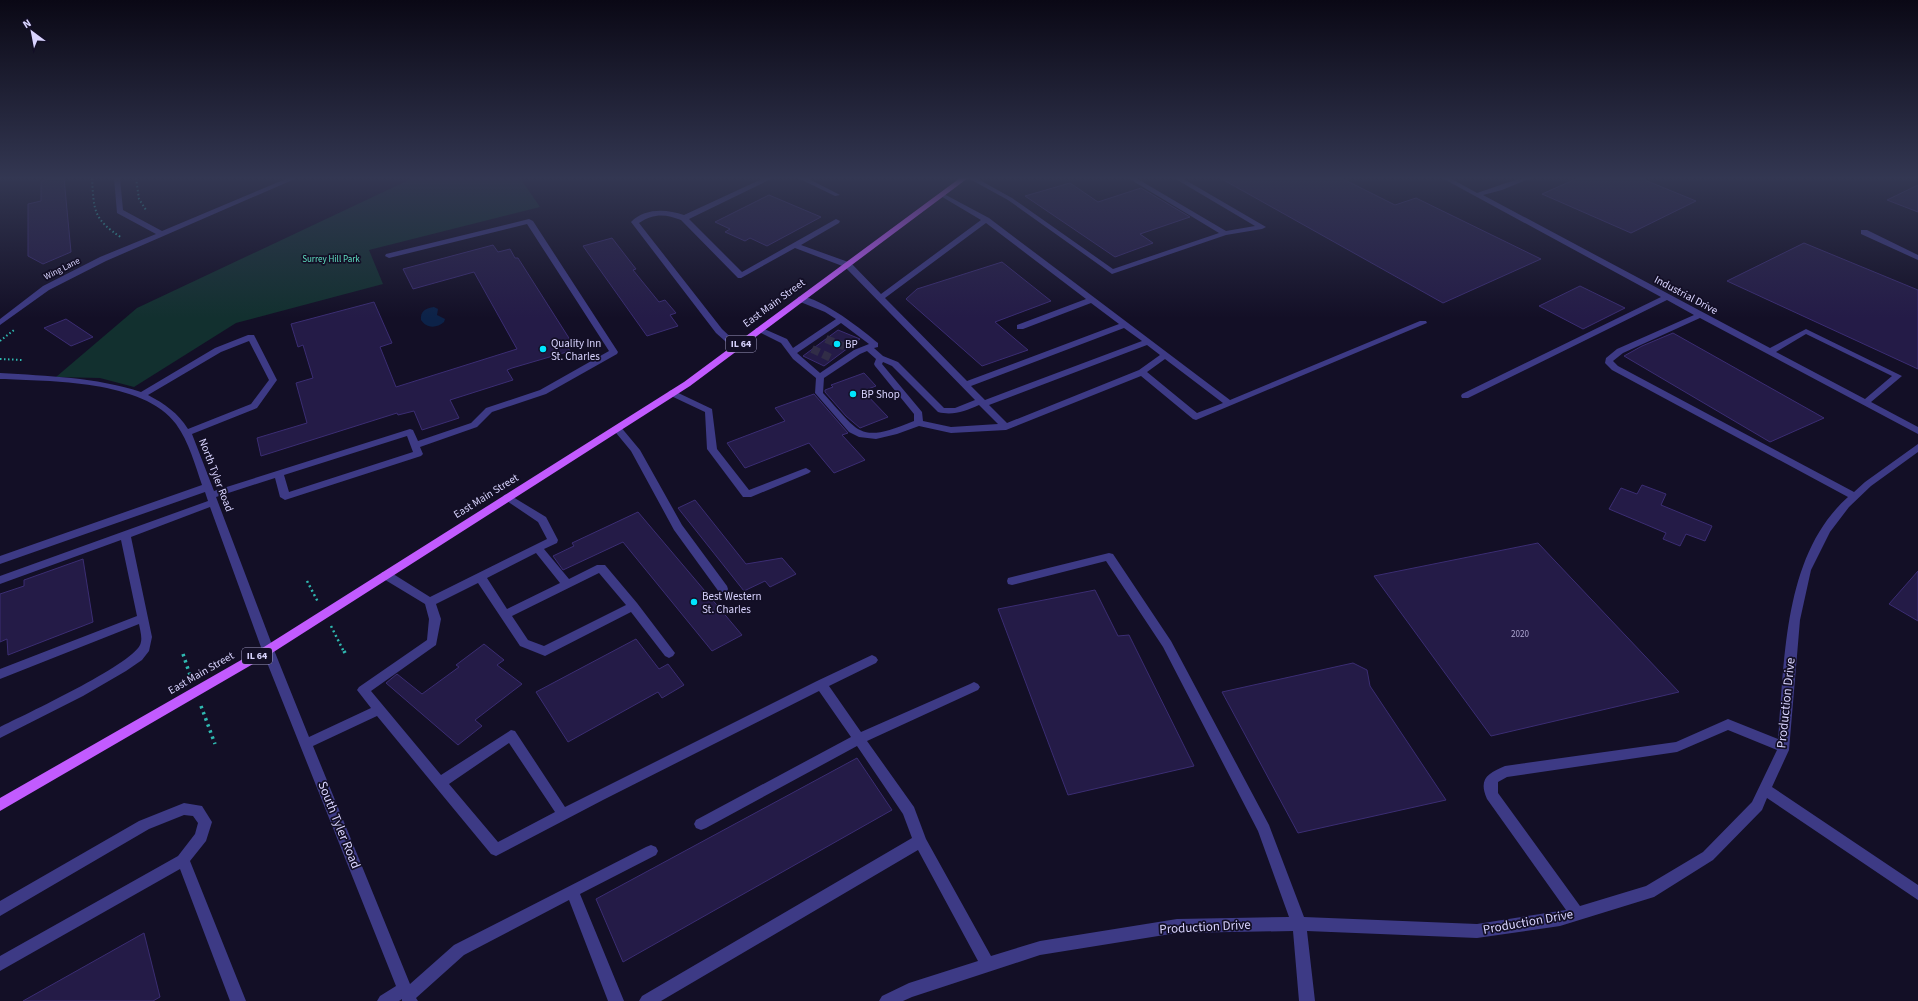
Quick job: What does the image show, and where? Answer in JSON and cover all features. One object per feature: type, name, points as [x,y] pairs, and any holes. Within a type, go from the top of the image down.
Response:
[{"type":"main road","name":"East Main Street","points":[[0,805],[268,650],[672,393],[737,347],[902,225]]},
{"type":"street","points":[[144,225],[161,234]]},
{"type":"street","name":"Wing Lane","points":[[0,323],[46,288],[103,259],[183,225]]},
{"type":"street","points":[[389,256],[514,225]]},
{"type":"street","points":[[415,445],[474,426],[489,410],[543,392],[614,352],[531,225]]},
{"type":"street","points":[[637,225],[719,331],[737,347]]},
{"type":"street","points":[[691,225],[741,276],[830,225]]},
{"type":"street","points":[[880,298],[980,225]]},
{"type":"street","points":[[992,225],[1229,403]]},
{"type":"street","points":[[1046,225],[1112,272],[1225,233],[1262,227],[1258,225]]},
{"type":"street","points":[[1211,225],[1225,233]]},
{"type":"street","name":"Industrial Drive","points":[[1532,225],[1918,432]]},
{"type":"street","points":[[1864,232],[1918,258]]},
{"type":"street","points":[[795,245],[848,265],[1006,427]]},
{"type":"street","points":[[1465,396],[1667,297]]},
{"type":"street","points":[[801,299],[828,310],[841,318],[875,345],[857,352],[820,377]]},
{"type":"street","points":[[1020,327],[1092,300]]},
{"type":"street","points":[[1700,315],[1620,351],[1609,360],[1609,363],[1622,372],[1854,496]]},
{"type":"street","points":[[792,352],[841,318]]},
{"type":"street","points":[[1142,372],[1196,416],[1423,323]]},
{"type":"street","points":[[964,385],[1124,325]]},
{"type":"street","points":[[759,330],[784,341],[792,352],[820,377]]},
{"type":"street","points":[[1768,352],[1806,331],[1898,376],[1865,403]]},
{"type":"street","points":[[817,335],[826,339]]},
{"type":"street","points":[[141,396],[218,350],[251,338],[274,380],[254,406],[186,433]]},
{"type":"street","points":[[868,348],[880,358],[895,364],[941,410],[947,412],[982,402],[1147,342]]},
{"type":"street","points":[[802,345],[812,349]]},
{"type":"street","points":[[848,348],[857,352]]},
{"type":"street","points":[[820,377],[819,393],[853,431],[864,436],[885,435],[918,422],[951,430],[1006,427],[1142,372],[1165,355]]},
{"type":"street","points":[[880,358],[878,364],[919,414],[918,422]]},
{"type":"street","points":[[833,359],[842,362]]},
{"type":"street","name":"North Tyler Road","points":[[0,376],[115,386],[151,400],[178,420],[192,444],[268,650]]},
{"type":"street","points":[[672,393],[709,411],[712,449],[747,495],[806,471]]},
{"type":"street","points":[[617,428],[636,450],[678,527],[724,588]]},
{"type":"street","points":[[0,560],[410,432],[418,454],[285,497],[279,473]]},
{"type":"street","name":"Production Drive","points":[[887,1001],[909,990],[1040,948],[1177,926],[1299,924],[1477,931],[1560,919],[1649,892],[1708,856],[1757,806],[1783,747],[1794,620],[1806,570],[1826,530],[1845,505],[1868,484],[1918,447]]},
{"type":"street","points":[[0,580],[125,535],[211,495]]},
{"type":"street","points":[[430,602],[553,540],[542,520],[508,497]]},
{"type":"street","points":[[0,733],[123,668],[145,649],[147,635],[125,535]]},
{"type":"street","points":[[538,548],[567,585]]},
{"type":"street","points":[[1012,581],[1109,557],[1167,644],[1264,830],[1299,924],[1307,1001]]},
{"type":"street","points":[[505,615],[601,568],[633,606],[669,653]]},
{"type":"street","points":[[386,574],[430,602],[435,620],[432,642],[363,690],[378,710],[496,850],[563,814],[821,684],[872,660]]},
{"type":"street","points":[[480,577],[524,643],[545,651],[633,606]]},
{"type":"street","points":[[0,674],[143,618]]},
{"type":"street","name":"South Tyler Road","points":[[268,650],[408,995]]},
{"type":"street","points":[[821,684],[909,811],[920,841],[988,965]]},
{"type":"street","points":[[701,824],[860,739],[974,687]]},
{"type":"street","points":[[306,744],[378,710]]},
{"type":"street","points":[[1577,914],[1492,795],[1491,779],[1505,772],[1676,747],[1728,724],[1783,747]]},
{"type":"street","points":[[440,783],[511,735],[563,814]]},
{"type":"street","points":[[1764,789],[1918,893]]},
{"type":"street","points":[[0,909],[144,825],[184,809],[197,810],[205,822],[201,837],[183,860],[0,964]]},
{"type":"street","points":[[647,1001],[920,841]]},
{"type":"street","points":[[385,1001],[408,995],[459,950],[651,851]]},
{"type":"street","points":[[183,860],[238,1001]]},
{"type":"street","points":[[572,891],[616,1001]]},
{"type":"path","points":[[103,225],[124,240]]},
{"type":"path","points":[[0,359],[22,360]]},
{"type":"green space","name":"Surrey Hill Park","points":[[314,225],[470,225],[369,250],[383,284],[236,323],[134,387],[100,378],[56,377],[137,308]]},
{"type":"water","points":[[434,307],[438,309],[437,315],[445,319],[444,322],[432,327],[423,323],[421,320],[421,314],[426,309]]},
{"type":"building","points":[[28,225],[68,225],[71,252],[43,264],[28,256]]},
{"type":"building","points":[[721,225],[807,225],[767,246],[750,238],[745,241],[725,232],[730,229]]},
{"type":"building","points":[[1067,225],[1167,225],[1140,234],[1153,243],[1115,257]]},
{"type":"building","points":[[1303,225],[1471,225],[1541,259],[1443,303]]},
{"type":"building","points":[[1612,225],[1648,225],[1631,233]]},
{"type":"building","points":[[612,238],[636,269],[633,270],[659,302],[665,300],[676,313],[670,315],[678,326],[647,336],[583,246]]},
{"type":"building","points":[[1804,243],[1918,290],[1918,369],[1727,281]]},
{"type":"building","name":"Quality Inn St. Charles","points":[[493,245],[498,252],[510,249],[515,258],[518,258],[574,346],[568,348],[570,351],[507,370],[513,380],[450,400],[459,418],[422,430],[414,411],[398,415],[397,413],[261,456],[257,438],[307,423],[296,383],[313,378],[303,345],[298,347],[291,324],[374,302],[392,343],[380,347],[396,387],[517,349],[474,272],[413,289],[403,269]]},
{"type":"building","points":[[1002,262],[1051,301],[995,322],[1028,350],[982,366],[906,299],[917,289]]},
{"type":"building","points":[[1580,286],[1625,308],[1583,329],[1539,306]]},
{"type":"building","points":[[66,319],[93,337],[71,346],[44,328]]},
{"type":"building","name":"BP","points":[[838,330],[860,339],[824,366],[803,356]]},
{"type":"building","points":[[1673,333],[1824,418],[1770,442],[1624,356],[1642,346]]},
{"type":"building","name":"BP Shop","points":[[864,373],[876,386],[863,391],[888,417],[860,428],[846,416],[825,392],[825,390],[833,387],[831,385]]},
{"type":"building","points":[[814,394],[848,433],[842,435],[865,460],[834,473],[809,443],[745,468],[727,443],[785,421],[775,408]]},
{"type":"building","points":[[1642,485],[1666,494],[1661,505],[1712,526],[1705,541],[1686,534],[1680,546],[1663,539],[1666,533],[1609,509],[1621,488],[1637,494]]},
{"type":"building","points":[[695,500],[746,564],[782,558],[796,574],[770,587],[765,581],[744,591],[678,508]]},
{"type":"building","points":[[638,512],[742,635],[712,651],[623,542],[563,570],[553,556],[574,546],[572,543]]},
{"type":"building","points":[[1538,543],[1679,692],[1491,736],[1374,576]]},
{"type":"building","points":[[83,559],[93,622],[8,655],[7,639],[0,642],[0,594],[24,586],[24,580]]},
{"type":"building","points":[[1918,571],[1918,621],[1889,604]]},
{"type":"building","points":[[1095,590],[1118,636],[1129,635],[1194,766],[1068,795],[998,609]]},
{"type":"building","points":[[636,639],[659,669],[668,664],[684,685],[662,698],[658,692],[568,742],[536,692]]},
{"type":"building","points":[[484,644],[504,660],[497,665],[522,684],[475,720],[482,726],[458,745],[386,683],[397,674],[422,694],[459,667],[456,665]]},
{"type":"building","points":[[1353,663],[1367,670],[1370,686],[1446,800],[1298,833],[1222,692]]},
{"type":"building","points":[[857,758],[892,810],[623,962],[596,899]]},
{"type":"building","points":[[144,933],[160,997],[153,1001],[23,1001]]},
{"type":"tunnel","points":[[826,339],[848,348]]},
{"type":"tunnel","points":[[812,349],[833,359]]},
{"type":"place","name":"BP","points":[[837,344]]},
{"type":"place","name":"Quality Inn St. Charles","points":[[543,349]]},
{"type":"place","name":"BP Shop","points":[[853,394]]},
{"type":"place","name":"Best Western St. Charles","points":[[694,602]]}]
